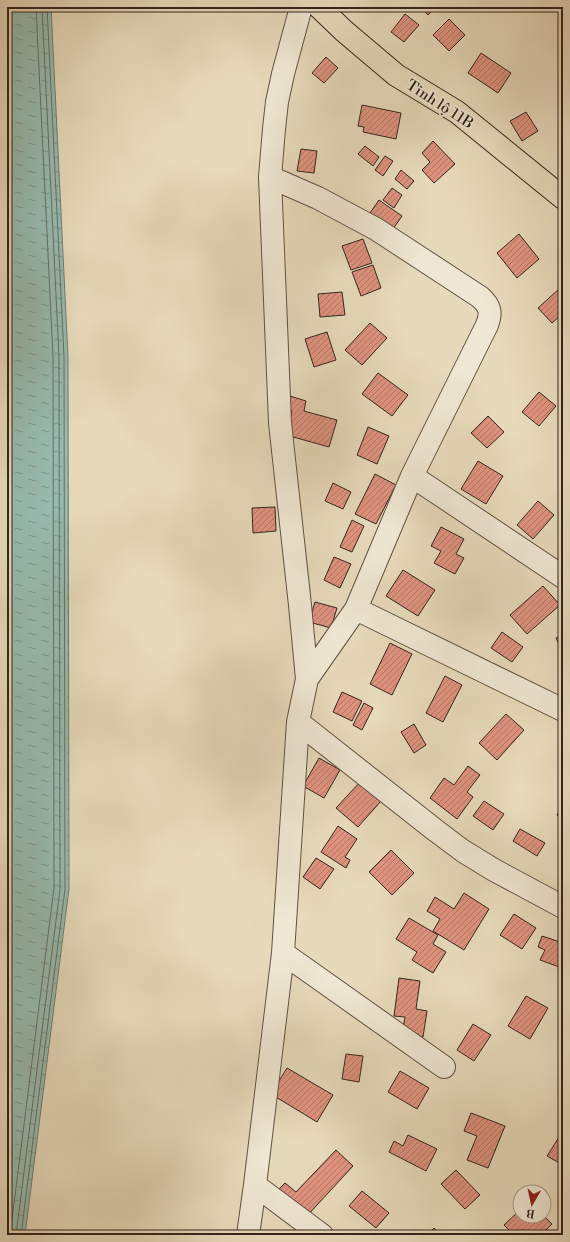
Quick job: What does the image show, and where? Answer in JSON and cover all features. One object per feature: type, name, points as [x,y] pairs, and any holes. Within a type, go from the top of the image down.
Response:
[{"type":"main road","name":"Tỉnh lộ 11B","points":[[319,7],[344,31],[396,75],[457,112],[563,198]]},
{"type":"street","points":[[248,1235],[283,953],[298,722],[307,679],[300,598],[280,423],[270,177],[277,102],[301,7]]},
{"type":"street","points":[[270,177],[318,198],[376,229],[480,297],[486,302],[489,309],[490,318],[412,476],[356,609],[307,679]]},
{"type":"street","points":[[412,476],[563,577]]},
{"type":"street","points":[[356,609],[563,710]]},
{"type":"street","points":[[298,722],[463,851],[494,870],[563,907]]},
{"type":"street","points":[[283,953],[444,1067]]},
{"type":"street","points":[[255,1185],[322,1235]]},
{"type":"water","points":[[7,7],[51,7],[68,357],[69,889],[25,1235],[7,1235]]},
{"type":"building","points":[[421,7],[436,7],[428,15]]},
{"type":"building","points":[[405,14],[419,25],[404,42],[391,32]]},
{"type":"building","points":[[449,19],[465,35],[449,51],[433,35]]},
{"type":"building","points":[[481,53],[511,73],[498,93],[468,73]]},
{"type":"building","points":[[326,57],[338,68],[324,83],[312,73]]},
{"type":"building","points":[[362,105],[401,113],[396,139],[363,132],[364,127],[358,126]]},
{"type":"building","points":[[526,112],[538,131],[522,141],[510,121]]},
{"type":"building","points":[[433,141],[455,164],[434,183],[422,170],[430,162],[422,153]]},
{"type":"building","points":[[365,146],[379,157],[373,166],[358,154]]},
{"type":"building","points":[[301,149],[317,151],[314,173],[297,171]]},
{"type":"building","points":[[385,156],[393,161],[383,176],[375,170]]},
{"type":"building","points":[[401,170],[414,181],[407,189],[395,179]]},
{"type":"building","points":[[392,188],[402,195],[394,208],[383,200]]},
{"type":"building","points":[[379,200],[402,216],[393,229],[370,213]]},
{"type":"building","points":[[519,234],[539,259],[517,278],[497,253]]},
{"type":"building","points":[[363,239],[372,263],[351,270],[342,246]]},
{"type":"building","points":[[373,265],[381,288],[361,296],[352,272]]},
{"type":"building","points":[[559,289],[563,294],[563,313],[552,323],[538,308]]},
{"type":"building","points":[[342,292],[345,315],[320,317],[318,294]]},
{"type":"building","points":[[370,323],[387,338],[362,365],[345,350]]},
{"type":"building","points":[[327,332],[336,360],[314,367],[305,339]]},
{"type":"building","points":[[378,373],[408,395],[392,416],[362,394]]},
{"type":"building","points":[[539,392],[556,406],[539,426],[522,412]]},
{"type":"building","points":[[290,396],[306,401],[304,411],[337,420],[329,447],[286,435],[292,411],[286,410]]},
{"type":"building","points":[[488,416],[504,432],[487,448],[471,433]]},
{"type":"building","points":[[368,427],[389,436],[377,464],[357,455]]},
{"type":"building","points":[[478,461],[503,476],[486,504],[461,489]]},
{"type":"building","points":[[375,474],[396,485],[376,524],[355,514]]},
{"type":"building","points":[[333,483],[351,492],[343,509],[325,501]]},
{"type":"building","points":[[538,501],[554,515],[533,539],[517,525]]},
{"type":"building","points":[[275,507],[276,531],[253,533],[252,508]]},
{"type":"building","points":[[352,520],[364,526],[352,552],[340,547]]},
{"type":"building","points":[[441,527],[464,539],[456,554],[464,558],[455,574],[434,563],[441,551],[431,546]]},
{"type":"building","points":[[334,557],[351,564],[340,588],[324,580]]},
{"type":"building","points":[[403,570],[435,590],[418,616],[386,596]]},
{"type":"building","points":[[543,586],[560,605],[527,634],[510,615]]},
{"type":"building","points":[[315,602],[337,608],[331,628],[309,622]]},
{"type":"building","points":[[502,632],[523,647],[512,662],[491,648]]},
{"type":"building","points":[[563,635],[563,653],[556,638]]},
{"type":"building","points":[[390,643],[412,654],[392,695],[370,684]]},
{"type":"building","points":[[445,676],[462,685],[443,722],[426,713]]},
{"type":"building","points":[[342,692],[362,701],[352,721],[333,712]]},
{"type":"building","points":[[364,703],[373,708],[362,730],[353,725]]},
{"type":"building","points":[[506,714],[524,730],[497,760],[479,743]]},
{"type":"building","points":[[414,724],[426,745],[414,753],[401,732]]},
{"type":"building","points":[[319,758],[340,770],[324,798],[303,786]]},
{"type":"building","points":[[468,766],[480,775],[467,792],[473,797],[457,819],[430,798],[444,778],[454,785]]},
{"type":"building","points":[[360,782],[381,801],[358,827],[336,808]]},
{"type":"building","points":[[484,801],[504,814],[493,830],[473,816]]},
{"type":"building","points":[[563,804],[563,819],[557,815]]},
{"type":"building","points":[[338,826],[357,839],[345,857],[350,860],[346,868],[321,852]]},
{"type":"building","points":[[520,829],[545,843],[537,856],[513,841]]},
{"type":"building","points":[[391,850],[414,873],[392,895],[369,872]]},
{"type":"building","points":[[316,858],[334,869],[320,889],[303,877]]},
{"type":"building","points":[[464,893],[489,909],[464,950],[433,931],[440,919],[427,911],[435,897],[454,909]]},
{"type":"building","points":[[514,914],[536,928],[522,949],[500,935]]},
{"type":"building","points":[[409,918],[438,935],[433,944],[446,952],[433,973],[412,960],[417,952],[396,939]]},
{"type":"building","points":[[542,936],[563,943],[562,968],[540,960],[545,950],[538,947]]},
{"type":"building","points":[[399,978],[420,981],[416,1009],[427,1011],[423,1037],[402,1034],[405,1017],[394,1016]]},
{"type":"building","points":[[526,996],[548,1008],[530,1039],[508,1026]]},
{"type":"building","points":[[473,1024],[491,1035],[474,1061],[457,1050]]},
{"type":"building","points":[[346,1054],[363,1056],[359,1082],[342,1079]]},
{"type":"building","points":[[287,1068],[333,1095],[317,1122],[271,1094]]},
{"type":"building","points":[[400,1071],[429,1088],[417,1109],[388,1092]]},
{"type":"building","points":[[471,1113],[505,1126],[488,1168],[467,1160],[477,1136],[464,1131]]},
{"type":"building","points":[[563,1131],[563,1165],[547,1156]]},
{"type":"building","points":[[408,1135],[437,1149],[426,1171],[389,1152],[394,1141],[403,1146]]},
{"type":"building","points":[[336,1150],[353,1166],[306,1217],[277,1191],[285,1183],[296,1192]]},
{"type":"building","points":[[456,1170],[480,1195],[465,1209],[441,1184]]},
{"type":"building","points":[[362,1191],[389,1213],[376,1228],[349,1206]]},
{"type":"building","points":[[512,1218],[512,1224],[552,1224],[541,1235],[514,1235],[504,1225]]},
{"type":"building","points":[[434,1228],[441,1235],[428,1235]]}]
